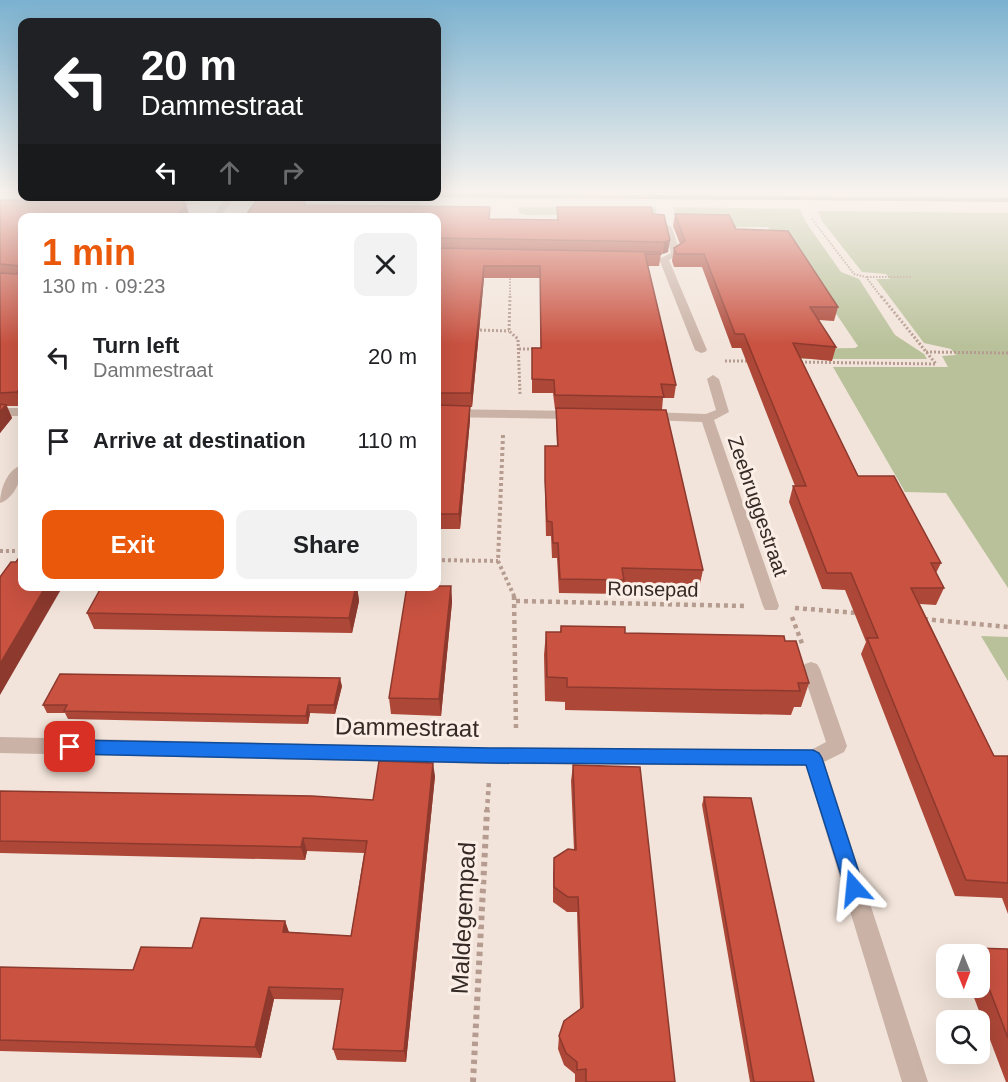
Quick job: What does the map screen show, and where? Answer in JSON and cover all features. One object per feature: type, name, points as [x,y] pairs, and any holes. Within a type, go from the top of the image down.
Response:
[{"type":"street","points":[[652,259],[664,259],[676,254],[673,243]]},
{"type":"street","points":[[664,259],[701,350]]},
{"type":"street","name":"Zeebruggestraat","points":[[637,416],[708,418],[723,412],[713,380]]},
{"type":"street","points":[[0,412],[18,412]]},
{"type":"street","points":[[441,413],[590,415]]},
{"type":"street","name":"Zeebruggestraat","points":[[708,418],[771,606]]},
{"type":"street","points":[[0,499],[18,475]]},
{"type":"street","points":[[811,669],[837,746],[813,758],[915,1082]]},
{"type":"street","name":"Dammestraat","points":[[0,746],[490,756],[813,758]]},
{"type":"path","points":[[831,243],[854,274],[866,277],[912,277]]},
{"type":"path","points":[[509,331],[511,267]]},
{"type":"path","points":[[786,362],[936,364],[866,277]]},
{"type":"path","points":[[468,330],[509,331],[518,339],[520,414]]},
{"type":"path","points":[[519,349],[542,350]]},
{"type":"path","points":[[926,352],[1008,353]]},
{"type":"path","points":[[717,361],[752,361]]},
{"type":"path","points":[[504,414],[498,561],[516,601],[516,755]]},
{"type":"path","points":[[0,551],[18,551]]},
{"type":"path","points":[[441,560],[498,561]]},
{"type":"path","name":"Ronsepad","points":[[516,601],[771,606]]},
{"type":"path","points":[[811,669],[789,607],[858,614]]},
{"type":"path","points":[[916,619],[1008,627]]},
{"type":"path","name":"Maldegempad","points":[[473,1082],[490,756]]},
{"type":"green space","points":[[779,243],[821,243],[841,272],[859,279],[895,335],[924,354],[927,359],[799,359],[794,349],[855,348],[858,346],[822,293],[808,285]]},
{"type":"green space","points":[[840,243],[1008,243],[1008,588],[946,493],[905,492],[833,367],[948,367],[942,356],[956,355],[951,349],[924,343],[876,279],[890,279],[886,274],[862,272]]},
{"type":"green space","points":[[981,636],[1008,637],[1008,681]]},
{"type":"building","points":[[0,243],[18,243],[18,266],[0,264]]},
{"type":"building","points":[[681,243],[796,243],[838,307],[810,307],[836,347],[793,343],[858,476],[894,476],[941,563],[931,563],[944,588],[911,588],[994,756],[1008,756],[1008,883],[966,880],[867,638],[878,638],[851,573],[827,573],[793,486],[806,486],[744,334],[735,334],[704,254],[676,254],[674,248]]},
{"type":"building","points":[[441,248],[660,252],[661,254],[645,254],[676,385],[661,384],[664,397],[555,395],[554,380],[532,379],[532,348],[541,348],[540,266],[484,266],[471,393],[441,393]]},
{"type":"building","points":[[18,271],[18,391],[0,393],[0,273],[17,274]]},
{"type":"building","points":[[0,404],[6,405],[0,412]]},
{"type":"building","points":[[441,405],[470,406],[459,514],[441,514]]},
{"type":"building","points":[[556,408],[666,410],[703,570],[622,568],[624,580],[560,579],[558,543],[553,543],[552,522],[547,521],[545,481],[545,446],[558,446]]},
{"type":"building","points":[[18,559],[18,591],[43,591],[0,664],[0,577],[11,562],[16,562]]},
{"type":"building","points":[[441,586],[451,586],[439,699],[389,698],[406,591],[441,591]]},
{"type":"building","points":[[99,591],[355,591],[349,618],[87,613]]},
{"type":"building","points":[[561,626],[625,627],[625,633],[784,636],[785,641],[796,641],[809,683],[798,683],[800,691],[567,687],[567,678],[547,677],[546,632],[561,632]]},
{"type":"building","points":[[60,674],[340,678],[334,705],[308,705],[306,716],[64,711],[67,705],[43,705]]},
{"type":"building","points":[[379,761],[433,763],[404,1051],[333,1049],[343,989],[269,987],[255,1047],[0,1040],[0,967],[133,970],[141,947],[192,948],[201,918],[285,921],[283,932],[351,936],[367,841],[303,838],[301,847],[0,841],[0,791],[312,796],[373,800]]},
{"type":"building","points":[[573,765],[640,767],[675,1082],[586,1082],[586,1069],[577,1070],[577,1062],[566,1053],[559,1036],[564,1021],[583,1007],[578,897],[568,897],[554,887],[554,858],[568,849],[576,850]]},
{"type":"building","points":[[704,797],[751,798],[814,1082],[754,1082]]},
{"type":"building","points":[[990,948],[1008,949],[1008,1038],[990,991]]},
{"type":"route","points":[[70,747],[490,756],[813,758],[854,888]]}]
